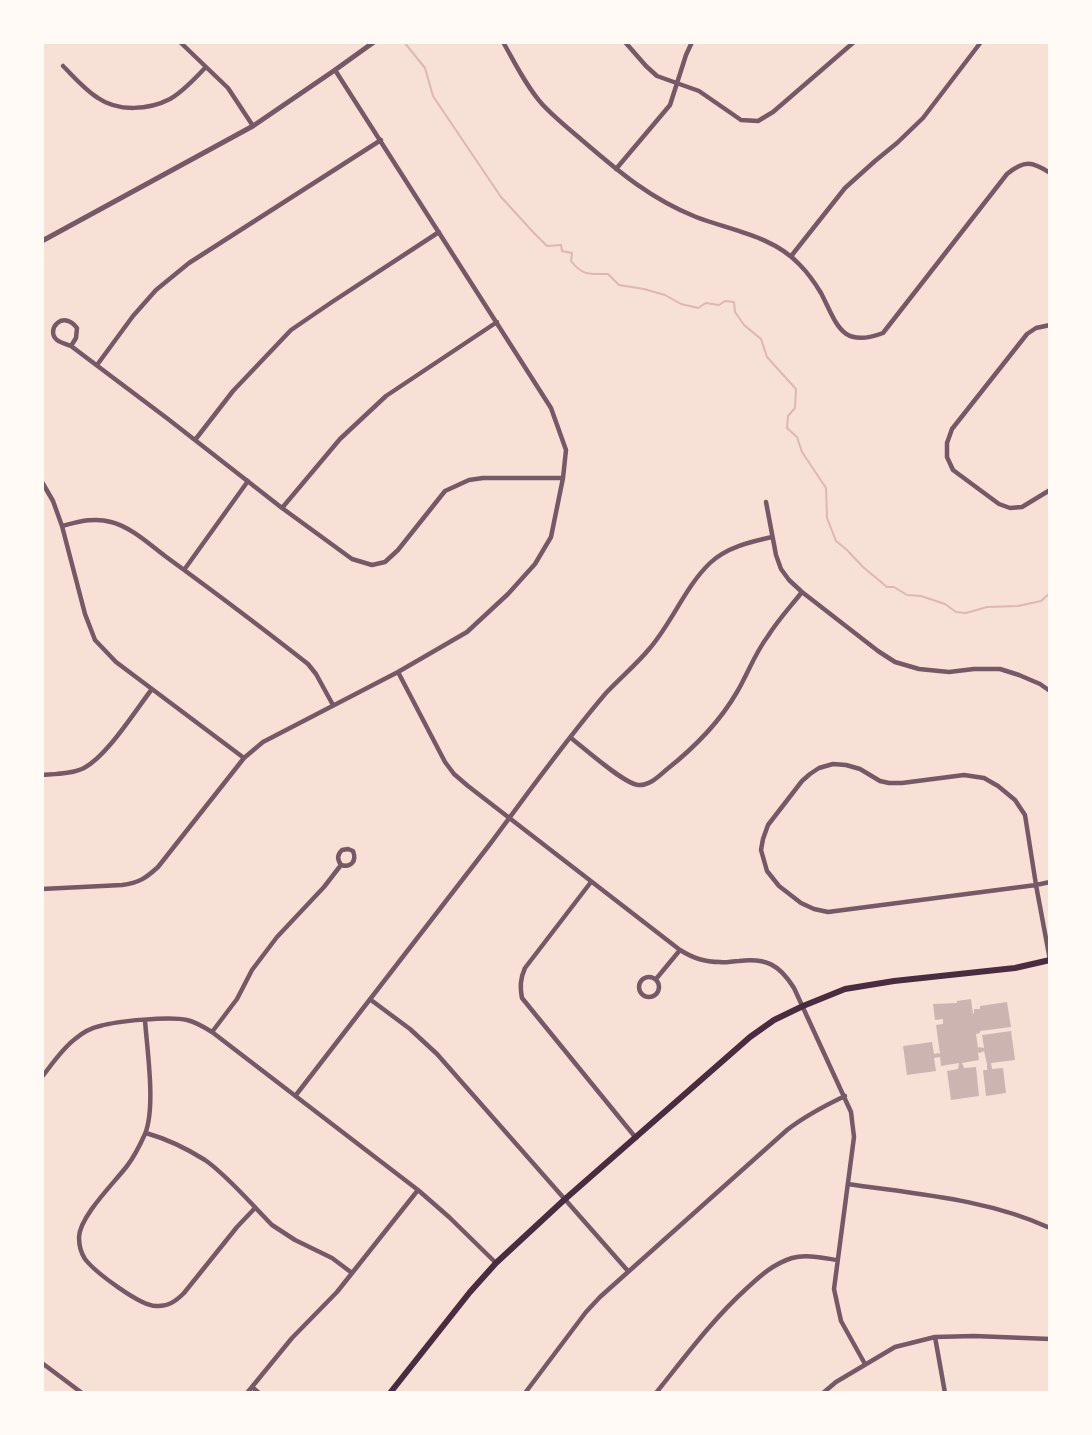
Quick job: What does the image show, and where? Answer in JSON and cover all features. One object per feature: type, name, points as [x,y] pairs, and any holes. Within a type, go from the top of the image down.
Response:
[{"type":"main road","points":[[390,1393],[470,1292],[496,1263],[564,1200],[750,1037],[774,1020],[845,990],[894,981],[1015,968],[1050,960]]},
{"type":"street","points":[[180,42],[228,88],[253,126]]},
{"type":"street","points":[[42,241],[253,126],[374,42]]},
{"type":"street","points":[[503,42],[542,103],[616,169],[666,203],[696,217],[766,241],[792,255],[820,291],[839,329],[854,338],[869,338],[883,333],[1007,174],[1018,165],[1035,164],[1050,173]]},
{"type":"street","points":[[625,42],[657,76],[699,91],[741,120],[758,120],[773,112],[854,42]]},
{"type":"street","points":[[616,169],[670,105],[692,42]]},
{"type":"street","points":[[792,255],[846,188],[923,118],[981,42]]},
{"type":"street","points":[[63,66],[88,92],[100,100],[114,106],[127,107],[143,107],[171,99],[206,67]]},
{"type":"street","points":[[42,889],[122,885],[136,883],[146,878],[158,867],[244,758],[263,742],[398,672],[467,632],[508,594],[535,564],[551,537],[563,478],[566,450],[551,408],[336,70]]},
{"type":"street","points":[[97,365],[132,316],[156,290],[189,263],[381,140]]},
{"type":"street","points":[[195,441],[233,391],[291,330],[439,232]]},
{"type":"street","points":[[71,346],[76,338],[77,328],[68,320],[61,321],[54,328],[53,334],[56,339],[71,346],[97,365],[352,559],[372,566],[385,562],[398,550],[445,491],[468,480],[563,478]]},
{"type":"street","points":[[282,508],[340,439],[386,396],[497,322]]},
{"type":"street","points":[[1050,325],[1036,328],[1027,334],[952,429],[947,443],[947,457],[953,470],[999,504],[1010,508],[1022,507],[1050,490]]},
{"type":"street","points":[[184,570],[248,481]]},
{"type":"street","points":[[42,482],[53,501],[62,526],[85,614],[95,640],[116,662],[244,758]]},
{"type":"street","points":[[766,502],[776,555],[781,569],[789,580],[878,651],[895,662],[919,669],[949,672],[1000,669],[1040,684],[1050,691]]},
{"type":"street","points":[[62,526],[99,519],[126,528],[308,664],[333,705]]},
{"type":"street","points":[[296,1095],[571,738],[607,693],[650,648],[668,625],[696,578],[712,561],[733,548],[772,537]]},
{"type":"street","points":[[571,738],[628,782],[640,785],[650,783],[701,740],[719,719],[737,693],[768,636],[802,592]]},
{"type":"street","points":[[398,672],[446,762],[454,774],[478,794],[680,950],[703,961],[764,961],[774,965],[788,977],[851,1112],[854,1137],[834,1288],[841,1321],[865,1365]]},
{"type":"street","points":[[42,775],[82,769],[95,760],[152,689]]},
{"type":"street","points":[[1050,882],[1036,885],[828,912],[801,903],[779,886],[767,871],[762,850],[763,839],[768,825],[802,781],[819,768],[833,764],[860,769],[889,783],[964,775],[984,778],[1015,800],[1025,814],[1036,885],[1050,960]]},
{"type":"street","points":[[212,1032],[237,999],[252,970],[277,937],[341,865]]},
{"type":"street","points":[[591,882],[525,968],[520,988],[522,998],[636,1138]]},
{"type":"street","points":[[656,979],[680,950]]},
{"type":"street","points":[[649,977],[656,979],[659,986],[656,993],[647,997],[641,993],[639,988],[644,979],[649,977]]},
{"type":"street","points":[[371,1000],[410,1029],[437,1054],[628,1271]]},
{"type":"street","points":[[42,1077],[65,1048],[98,1026],[174,1019],[187,1020],[201,1025],[418,1190],[496,1263]]},
{"type":"street","points":[[145,1020],[150,1096],[146,1132],[129,1164],[87,1216],[82,1226],[79,1236],[81,1252],[85,1259],[138,1301],[147,1305],[170,1304],[184,1293],[255,1208]]},
{"type":"street","points":[[525,1393],[586,1312],[628,1271],[787,1130],[823,1106],[845,1096]]},
{"type":"street","points":[[146,1132],[167,1139],[206,1161],[282,1233],[332,1258],[352,1274]]},
{"type":"street","points":[[848,1184],[976,1204],[1023,1216],[1050,1228]]},
{"type":"street","points":[[247,1393],[292,1338],[352,1274],[418,1190]]},
{"type":"street","points":[[656,1393],[725,1308],[761,1275],[775,1265],[793,1257],[837,1260]]},
{"type":"street","points":[[935,1337],[945,1393]]},
{"type":"street","points":[[822,1393],[836,1382],[896,1347],[935,1337],[1050,1339]]},
{"type":"street","points":[[42,1362],[82,1393]]},
{"type":"street","points":[[252,1387],[259,1393]]},
{"type":"building","points":[[971,999],[973,1014],[974,1009],[980,1009],[980,1006],[1007,1002],[1011,1027],[980,1031],[976,1034],[978,1048],[984,1048],[982,1035],[1011,1031],[1015,1060],[991,1063],[992,1069],[1003,1068],[1006,1093],[986,1096],[983,1070],[988,1070],[987,1064],[984,1051],[978,1052],[979,1060],[962,1063],[964,1068],[976,1067],[979,1096],[951,1100],[947,1071],[958,1069],[959,1063],[941,1066],[940,1057],[934,1058],[936,1071],[907,1075],[903,1046],[932,1042],[934,1054],[940,1054],[936,1025],[943,1024],[943,1019],[935,1020],[933,1004],[957,1003],[957,1001]]},
{"type":"waterway","points":[[404,42],[425,68],[433,96],[501,197],[547,246],[561,245],[562,251],[572,253],[571,261],[583,272],[608,274],[619,285],[665,295],[681,304],[698,308],[706,303],[719,305],[725,301],[734,302],[735,312],[744,325],[761,339],[767,357],[796,389],[795,408],[788,416],[787,428],[797,437],[802,452],[826,488],[827,518],[836,541],[863,567],[887,587],[894,587],[907,595],[921,596],[945,604],[956,612],[966,613],[987,607],[1018,606],[1041,601],[1050,593]]}]
